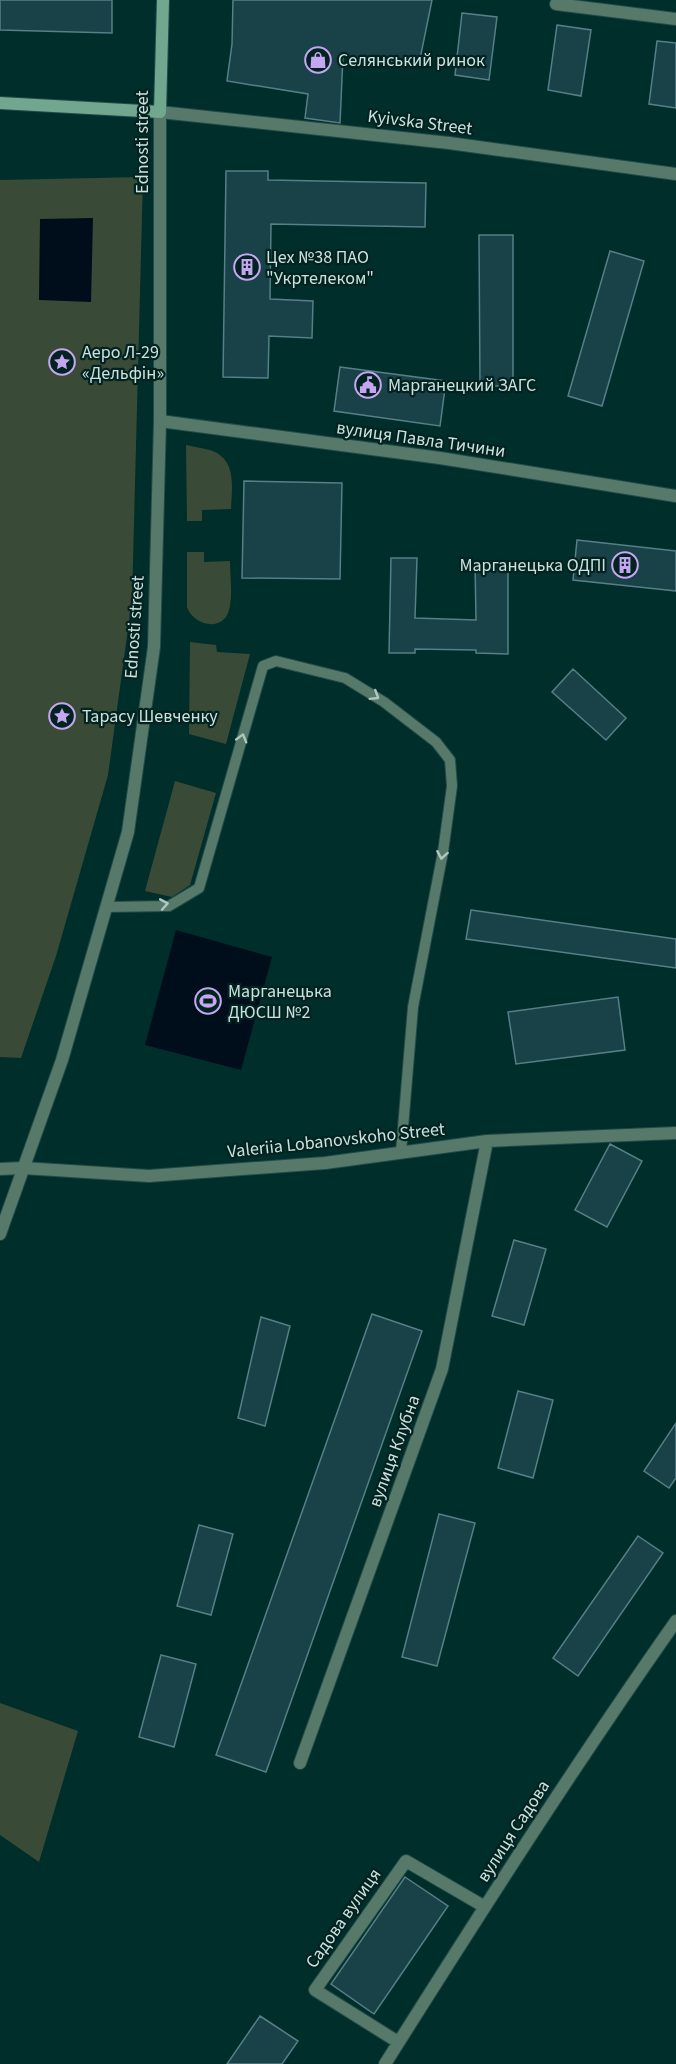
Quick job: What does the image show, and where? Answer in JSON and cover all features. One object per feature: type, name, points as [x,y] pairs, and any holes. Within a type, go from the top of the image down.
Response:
[{"type":"main road","name":"Ednosti street","points":[[160,112],[163,0]]},
{"type":"main road","points":[[0,103],[160,112]]},
{"type":"street","points":[[556,4],[676,19]]},
{"type":"street","name":"Kyivska Street","points":[[160,112],[449,143],[676,174]]},
{"type":"street","name":"Ednosti street","points":[[0,1234],[62,1060],[128,832],[154,647],[160,421],[160,112]]},
{"type":"street","name":"вулиця Павла Тичини","points":[[160,421],[440,458],[676,496]]},
{"type":"street","name":"Valeriia Lobanovskoho Street","points":[[0,1169],[23,1168],[149,1176],[325,1162],[487,1141],[676,1133]]},
{"type":"street","name":"вулиця Клубна","points":[[300,1763],[442,1370],[487,1141]]},
{"type":"street","name":"вулиця Садова","points":[[385,2064],[617,1705],[676,1621]]},
{"type":"street","name":"Садова вулиця","points":[[399,2043],[315,1990],[406,1861],[485,1907]]},
{"type":"lane","points":[[106,907],[169,906],[199,888],[263,666],[276,662],[345,678],[384,702],[436,742],[450,760],[452,786],[443,852],[413,1007],[401,1152]]},
{"type":"green space","points":[[143,177],[132,599],[108,775],[56,956],[21,1058],[0,1057],[0,180]]},
{"type":"green space","points":[[186,445],[210,450],[225,460],[231,474],[231,509],[202,510],[202,521],[187,521]]},
{"type":"green space","points":[[187,552],[204,552],[204,562],[230,561],[230,604],[226,617],[221,622],[208,624],[201,622],[190,613],[187,607]]},
{"type":"green space","points":[[190,642],[216,645],[217,652],[250,654],[226,744],[189,734]]},
{"type":"green space","points":[[175,781],[216,793],[190,885],[172,897],[145,891]]},
{"type":"green space","points":[[0,1703],[78,1731],[39,1862],[0,1835]]},
{"type":"water","points":[[93,218],[91,302],[39,300],[40,219]]},
{"type":"water","name":"Марганецька ДЮСШ №2","points":[[176,930],[272,957],[241,1070],[145,1045]]},
{"type":"building","points":[[0,0],[112,0],[112,33],[0,30]]},
{"type":"building","points":[[233,0],[432,0],[419,64],[343,56],[340,123],[305,118],[308,94],[227,81],[232,44]]},
{"type":"building","points":[[462,13],[497,17],[489,80],[455,75]]},
{"type":"building","points":[[557,25],[591,30],[581,96],[548,90]]},
{"type":"building","points":[[657,41],[676,43],[676,108],[649,104]]},
{"type":"building","name":"Цех №38 ПАО \"Укртелеком\"","points":[[226,171],[268,171],[268,180],[426,183],[425,227],[271,224],[270,299],[313,301],[312,338],[269,336],[268,378],[223,377]]},
{"type":"building","points":[[479,235],[513,235],[513,386],[480,386]]},
{"type":"building","points":[[610,251],[644,261],[602,406],[568,396]]},
{"type":"building","points":[[340,367],[446,381],[440,426],[334,411]]},
{"type":"building","points":[[244,481],[342,483],[340,579],[242,578]]},
{"type":"building","name":"Марганецька ОДПІ","points":[[577,540],[676,551],[676,591],[573,580]]},
{"type":"building","points":[[391,558],[417,558],[415,618],[476,620],[475,562],[508,562],[508,654],[476,653],[476,650],[415,649],[415,653],[389,653]]},
{"type":"building","points":[[573,669],[626,718],[606,740],[552,692]]},
{"type":"building","points":[[471,910],[676,939],[676,968],[466,939]]},
{"type":"building","points":[[618,997],[625,1050],[516,1064],[508,1012]]},
{"type":"building","points":[[610,1144],[642,1161],[607,1227],[575,1210]]},
{"type":"building","points":[[514,1240],[546,1249],[524,1325],[492,1316]]},
{"type":"building","points":[[372,1314],[422,1331],[266,1772],[216,1755]]},
{"type":"building","points":[[261,1317],[290,1326],[265,1426],[238,1418]]},
{"type":"building","points":[[518,1391],[553,1400],[533,1478],[498,1468]]},
{"type":"building","points":[[676,1423],[676,1478],[669,1488],[644,1471]]},
{"type":"building","points":[[439,1514],[475,1523],[437,1666],[402,1657]]},
{"type":"building","points":[[199,1525],[233,1534],[211,1615],[177,1606]]},
{"type":"building","points":[[638,1536],[663,1553],[578,1676],[553,1658]]},
{"type":"building","points":[[161,1655],[196,1664],[174,1747],[139,1737]]},
{"type":"building","points":[[405,1877],[448,1906],[374,2014],[331,1984]]},
{"type":"building","points":[[260,2016],[298,2041],[282,2064],[227,2064]]},
{"type":"place","name":"Селянський ринок","points":[[318,60]]},
{"type":"place","name":"Цех №38 ПАО \"Укртелеком\"","points":[[247,267]]},
{"type":"place","name":"Аеро Л-29 «Дельфін»","points":[[62,362]]},
{"type":"place","name":"Марганецкий ЗАГС","points":[[368,385]]},
{"type":"place","name":"Марганецька ОДПІ","points":[[625,565]]},
{"type":"place","name":"Тарасу Шевченку","points":[[62,716]]},
{"type":"place","name":"Марганецька ДЮСШ №2","points":[[208,1001]]}]
